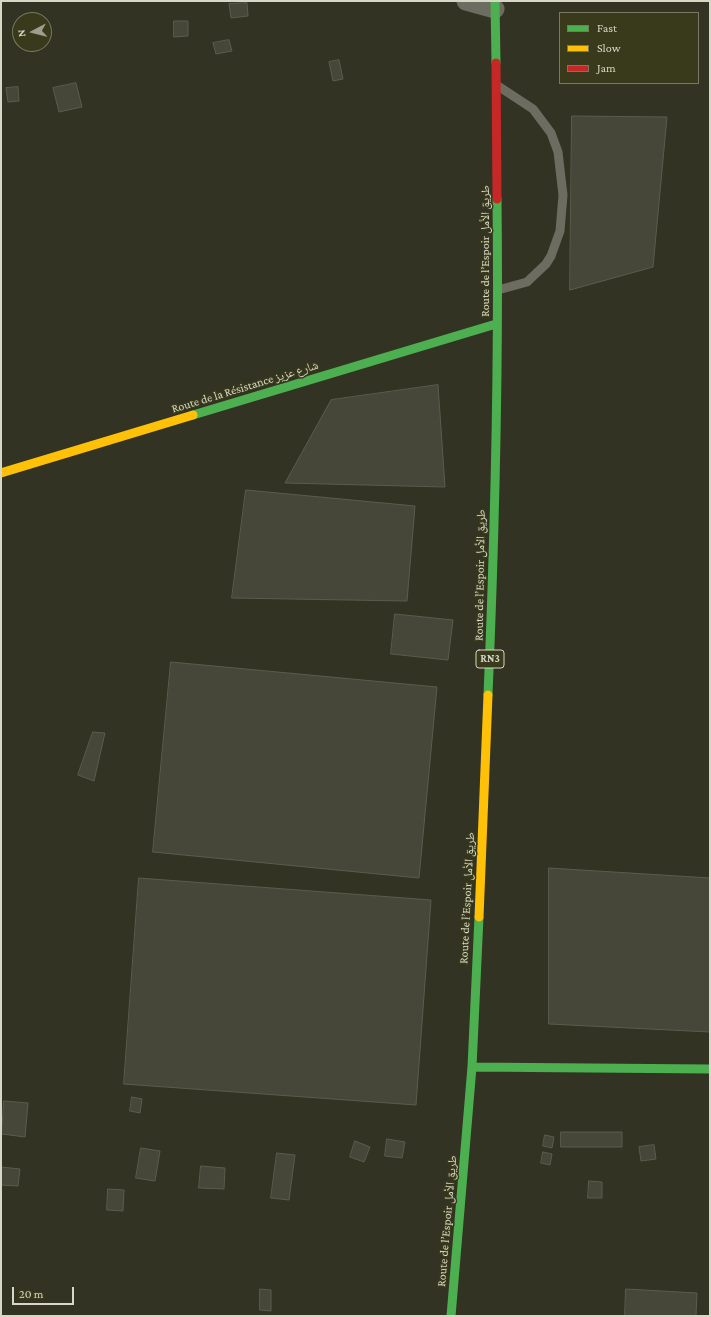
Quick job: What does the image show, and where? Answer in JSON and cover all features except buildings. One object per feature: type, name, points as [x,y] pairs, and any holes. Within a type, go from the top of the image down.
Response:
[{"type":"main road","name":"Route de l’Espoir طريق الأمل","points":[[451,1316],[472,1067],[493,584],[497,290],[497,84],[495,5]]},
{"type":"main road","name":"Route de la Résistance شارع عزيز","points":[[1,473],[496,324]]},
{"type":"main road","points":[[472,1067],[710,1069]]},
{"type":"street","points":[[466,1],[495,5]]},
{"type":"lane","points":[[497,84],[533,109],[551,133],[558,152],[563,195],[560,231],[551,256],[546,264],[527,282],[497,290]]},
{"type":"traffic: fast","points":[[495,1],[496,63]]},
{"type":"traffic: fast","points":[[488,695],[496,447],[497,199]]},
{"type":"traffic: fast","points":[[193,415],[496,324]]},
{"type":"traffic: fast","points":[[451,1316],[472,1067],[479,917]]},
{"type":"traffic: fast","points":[[472,1067],[710,1069]]},
{"type":"traffic: slow","points":[[1,473],[193,415]]},
{"type":"traffic: slow","points":[[479,917],[488,695]]},
{"type":"traffic: jam","points":[[496,63],[497,199]]}]
